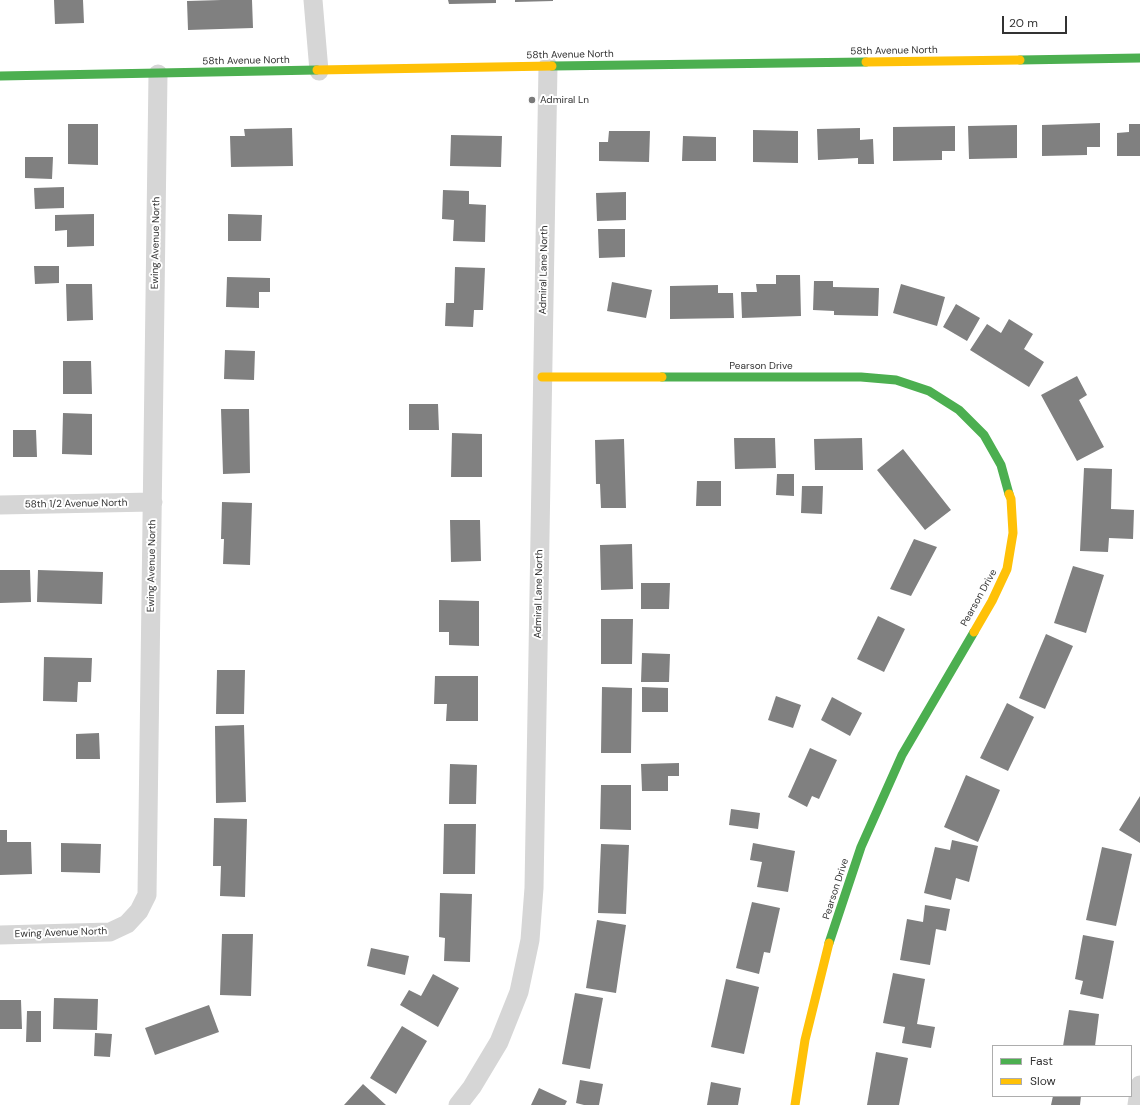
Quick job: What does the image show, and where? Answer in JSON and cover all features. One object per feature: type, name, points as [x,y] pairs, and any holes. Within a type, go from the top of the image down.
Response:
[{"type":"street","points":[[313,0],[320,71]]},
{"type":"street","name":"58th Avenue North","points":[[0,76],[548,66],[1140,58]]},
{"type":"street","name":"Admiral Lane North","points":[[458,1105],[472,1087],[499,1042],[518,992],[530,940],[534,888],[548,66]]},
{"type":"street","name":"Ewing Avenue North","points":[[0,935],[110,932],[127,924],[139,911],[147,895],[158,74]]},
{"type":"street","name":"Pearson Drive","points":[[542,377],[861,377],[896,380],[929,391],[958,410],[984,435],[1001,465],[1011,499],[1013,533],[1007,569],[992,601],[902,755],[861,847],[830,941],[805,1040],[794,1105]]},
{"type":"street","name":"58th 1/2 Avenue North","points":[[0,505],[153,502]]},
{"type":"street","points":[[1137,1105],[1140,1085]]},
{"type":"building","points":[[54,0],[83,0],[84,23],[55,24]]},
{"type":"building","points":[[252,0],[253,28],[188,30],[187,1]]},
{"type":"building","points":[[448,0],[496,0],[496,3],[449,4]]},
{"type":"building","points":[[515,0],[553,0],[553,1],[515,2]]},
{"type":"building","points":[[1100,123],[1100,147],[1087,147],[1087,155],[1042,156],[1042,125]]},
{"type":"building","points":[[68,124],[98,124],[98,165],[68,164]]},
{"type":"building","points":[[1129,124],[1140,124],[1140,156],[1117,156],[1117,133],[1129,132]]},
{"type":"building","points":[[1017,125],[1017,158],[969,159],[968,126]]},
{"type":"building","points":[[955,126],[955,151],[942,151],[942,160],[893,161],[893,127]]},
{"type":"building","points":[[292,128],[293,166],[231,167],[230,136],[245,136],[244,129]]},
{"type":"building","points":[[860,128],[860,140],[873,139],[874,164],[858,164],[858,158],[818,160],[817,129]]},
{"type":"building","points":[[753,130],[798,131],[798,163],[753,162]]},
{"type":"building","points":[[609,131],[650,131],[649,162],[599,161],[599,142],[608,142]]},
{"type":"building","points":[[451,135],[502,136],[501,167],[450,166]]},
{"type":"building","points":[[683,136],[716,137],[716,161],[682,161]]},
{"type":"building","points":[[25,157],[53,157],[52,179],[25,178]]},
{"type":"building","points":[[64,187],[64,208],[35,209],[34,188]]},
{"type":"building","points":[[443,190],[469,191],[469,204],[486,205],[485,242],[453,241],[454,220],[442,219]]},
{"type":"building","points":[[626,192],[626,220],[597,221],[596,193]]},
{"type":"building","points":[[94,214],[94,246],[67,247],[67,230],[55,231],[55,215]]},
{"type":"building","points":[[228,214],[262,215],[261,241],[228,241]]},
{"type":"building","points":[[598,229],[625,229],[625,257],[599,258]]},
{"type":"building","points":[[34,266],[59,266],[59,283],[35,284]]},
{"type":"building","points":[[455,267],[485,268],[483,310],[474,310],[473,327],[445,326],[446,303],[454,303]]},
{"type":"building","points":[[776,275],[800,275],[801,316],[742,318],[741,292],[757,292],[756,284],[776,284]]},
{"type":"building","points":[[227,277],[270,278],[270,292],[259,292],[259,308],[226,307]]},
{"type":"building","points":[[814,281],[833,281],[833,287],[879,288],[878,316],[834,315],[834,311],[813,310]]},
{"type":"building","points":[[612,282],[652,290],[646,318],[607,311]]},
{"type":"building","points":[[66,284],[92,284],[93,320],[67,321]]},
{"type":"building","points":[[901,284],[945,297],[937,326],[893,313]]},
{"type":"building","points":[[718,285],[718,293],[733,293],[734,318],[670,319],[670,286]]},
{"type":"building","points":[[956,304],[980,318],[967,341],[943,327]]},
{"type":"building","points":[[1009,319],[1033,334],[1024,349],[1044,362],[1029,387],[970,350],[987,324],[1001,333]]},
{"type":"building","points":[[225,350],[255,351],[254,380],[224,379]]},
{"type":"building","points":[[63,361],[91,361],[92,394],[63,394]]},
{"type":"building","points":[[1077,376],[1087,395],[1079,400],[1104,447],[1077,461],[1041,395]]},
{"type":"building","points":[[409,404],[438,404],[439,430],[409,430]]},
{"type":"building","points":[[221,409],[249,409],[250,473],[223,474]]},
{"type":"building","points":[[63,413],[92,414],[92,455],[62,454]]},
{"type":"building","points":[[13,430],[36,430],[37,457],[13,457]]},
{"type":"building","points":[[452,433],[482,434],[482,477],[451,477]]},
{"type":"building","points":[[734,438],[775,438],[776,468],[735,469]]},
{"type":"building","points":[[862,438],[863,470],[815,470],[814,439]]},
{"type":"building","points":[[624,439],[626,508],[601,508],[600,484],[596,484],[595,440]]},
{"type":"building","points":[[903,449],[951,510],[925,530],[877,470]]},
{"type":"building","points":[[1084,468],[1112,469],[1111,509],[1134,510],[1133,539],[1109,538],[1108,552],[1080,551]]},
{"type":"building","points":[[777,474],[794,474],[794,496],[776,495]]},
{"type":"building","points":[[697,481],[721,481],[721,506],[696,506]]},
{"type":"building","points":[[802,486],[823,486],[822,514],[801,513]]},
{"type":"building","points":[[222,502],[252,503],[250,565],[223,564],[224,539],[221,539]]},
{"type":"building","points":[[450,520],[480,520],[481,561],[451,562]]},
{"type":"building","points":[[914,539],[937,547],[911,596],[890,589]]},
{"type":"building","points":[[632,544],[633,589],[601,590],[600,545]]},
{"type":"building","points":[[1073,566],[1104,575],[1086,633],[1054,623]]},
{"type":"building","points":[[0,570],[30,570],[31,602],[0,603]]},
{"type":"building","points":[[38,570],[103,572],[102,604],[37,602]]},
{"type":"building","points":[[641,583],[670,583],[669,609],[641,609]]},
{"type":"building","points":[[439,600],[479,601],[479,646],[449,645],[449,632],[439,632]]},
{"type":"building","points":[[878,616],[905,629],[884,672],[857,659]]},
{"type":"building","points":[[601,619],[633,619],[632,664],[601,664]]},
{"type":"building","points":[[1046,634],[1073,646],[1045,709],[1019,698]]},
{"type":"building","points":[[642,653],[670,654],[669,682],[641,682]]},
{"type":"building","points":[[44,657],[92,658],[91,682],[78,682],[77,702],[43,701]]},
{"type":"building","points":[[217,670],[245,670],[244,714],[216,714]]},
{"type":"building","points":[[435,676],[478,676],[478,721],[446,721],[447,704],[434,704]]},
{"type":"building","points":[[602,687],[632,688],[631,753],[601,753]]},
{"type":"building","points":[[642,687],[668,688],[668,712],[642,712]]},
{"type":"building","points":[[776,696],[801,705],[793,728],[768,720]]},
{"type":"building","points":[[832,697],[862,713],[850,736],[821,720]]},
{"type":"building","points":[[1007,703],[1034,717],[1008,771],[980,758]]},
{"type":"building","points":[[244,725],[246,802],[216,803],[215,726]]},
{"type":"building","points":[[99,733],[100,759],[76,759],[76,734]]},
{"type":"building","points":[[810,748],[837,760],[819,799],[812,796],[807,807],[788,797]]},
{"type":"building","points":[[679,763],[679,776],[668,776],[668,791],[642,791],[641,764]]},
{"type":"building","points":[[450,764],[477,765],[476,804],[449,804]]},
{"type":"building","points":[[966,775],[1000,790],[978,842],[944,827]]},
{"type":"building","points":[[601,785],[631,785],[631,830],[600,829]]},
{"type":"building","points":[[1140,796],[1140,843],[1119,830]]},
{"type":"building","points":[[731,809],[760,813],[758,829],[729,825]]},
{"type":"building","points":[[214,818],[247,819],[245,897],[220,896],[221,866],[213,866]]},
{"type":"building","points":[[444,824],[476,824],[475,874],[443,874]]},
{"type":"building","points":[[0,830],[7,830],[7,842],[31,842],[32,874],[0,875]]},
{"type":"building","points":[[952,840],[978,846],[969,882],[956,878],[951,900],[924,893],[935,847],[950,850]]},
{"type":"building","points":[[61,843],[101,844],[100,873],[61,872]]},
{"type":"building","points":[[753,843],[795,851],[788,892],[757,887],[762,862],[750,860]]},
{"type":"building","points":[[601,844],[629,845],[626,914],[598,913]]},
{"type":"building","points":[[1102,847],[1132,854],[1116,926],[1086,920]]},
{"type":"building","points":[[440,893],[472,894],[470,962],[444,961],[445,938],[439,937]]},
{"type":"building","points":[[752,902],[780,908],[770,953],[764,952],[759,974],[736,968]]},
{"type":"building","points":[[925,905],[950,909],[946,931],[936,929],[930,965],[900,960],[907,919],[923,922]]},
{"type":"building","points":[[597,920],[626,925],[616,993],[586,988]]},
{"type":"building","points":[[222,934],[253,934],[251,996],[220,995]]},
{"type":"building","points":[[1083,935],[1114,941],[1103,999],[1080,994],[1083,981],[1075,979]]},
{"type":"building","points":[[371,948],[409,956],[405,975],[367,966]]},
{"type":"building","points":[[893,973],[925,979],[917,1024],[935,1027],[931,1048],[902,1043],[905,1027],[883,1023]]},
{"type":"building","points":[[433,974],[459,988],[438,1027],[400,1005],[409,990],[421,996]]},
{"type":"building","points":[[726,979],[759,987],[744,1054],[711,1047]]},
{"type":"building","points":[[575,993],[603,998],[590,1069],[562,1064]]},
{"type":"building","points":[[54,998],[98,999],[97,1030],[53,1029]]},
{"type":"building","points":[[0,1000],[21,1000],[22,1029],[0,1029]]},
{"type":"building","points":[[209,1005],[219,1032],[155,1055],[145,1028]]},
{"type":"building","points":[[1069,1010],[1099,1014],[1095,1045],[1063,1045]]},
{"type":"building","points":[[27,1011],[41,1011],[41,1042],[26,1042]]},
{"type":"building","points":[[402,1026],[427,1041],[396,1094],[370,1078]]},
{"type":"building","points":[[95,1033],[112,1034],[110,1057],[94,1056]]},
{"type":"building","points":[[876,1052],[908,1058],[899,1105],[867,1105]]},
{"type":"building","points":[[580,1080],[603,1084],[599,1105],[584,1105],[576,1103]]},
{"type":"building","points":[[711,1082],[741,1088],[738,1105],[707,1105]]},
{"type":"building","points":[[363,1084],[386,1105],[344,1105]]},
{"type":"building","points":[[539,1088],[567,1101],[565,1105],[531,1105]]},
{"type":"building","points":[[1053,1097],[1081,1097],[1080,1105],[1051,1105]]},
{"type":"traffic: fast","points":[[1020,60],[1140,58]]},
{"type":"traffic: fast","points":[[552,66],[866,62]]},
{"type":"traffic: fast","points":[[0,76],[317,70]]},
{"type":"traffic: fast","points":[[662,377],[861,377],[896,380],[929,391],[959,410],[984,435],[1001,465],[1009,494]]},
{"type":"traffic: fast","points":[[829,943],[861,847],[902,755],[974,632]]},
{"type":"traffic: slow","points":[[866,62],[1020,60]]},
{"type":"traffic: slow","points":[[317,70],[552,66]]},
{"type":"traffic: slow","points":[[542,377],[662,377]]},
{"type":"traffic: slow","points":[[974,632],[992,601],[1007,569],[1013,533],[1011,499],[1009,494]]},
{"type":"traffic: slow","points":[[795,1105],[805,1040],[829,943]]},
{"type":"place","name":"Admiral Ln","points":[[532,100]]}]
